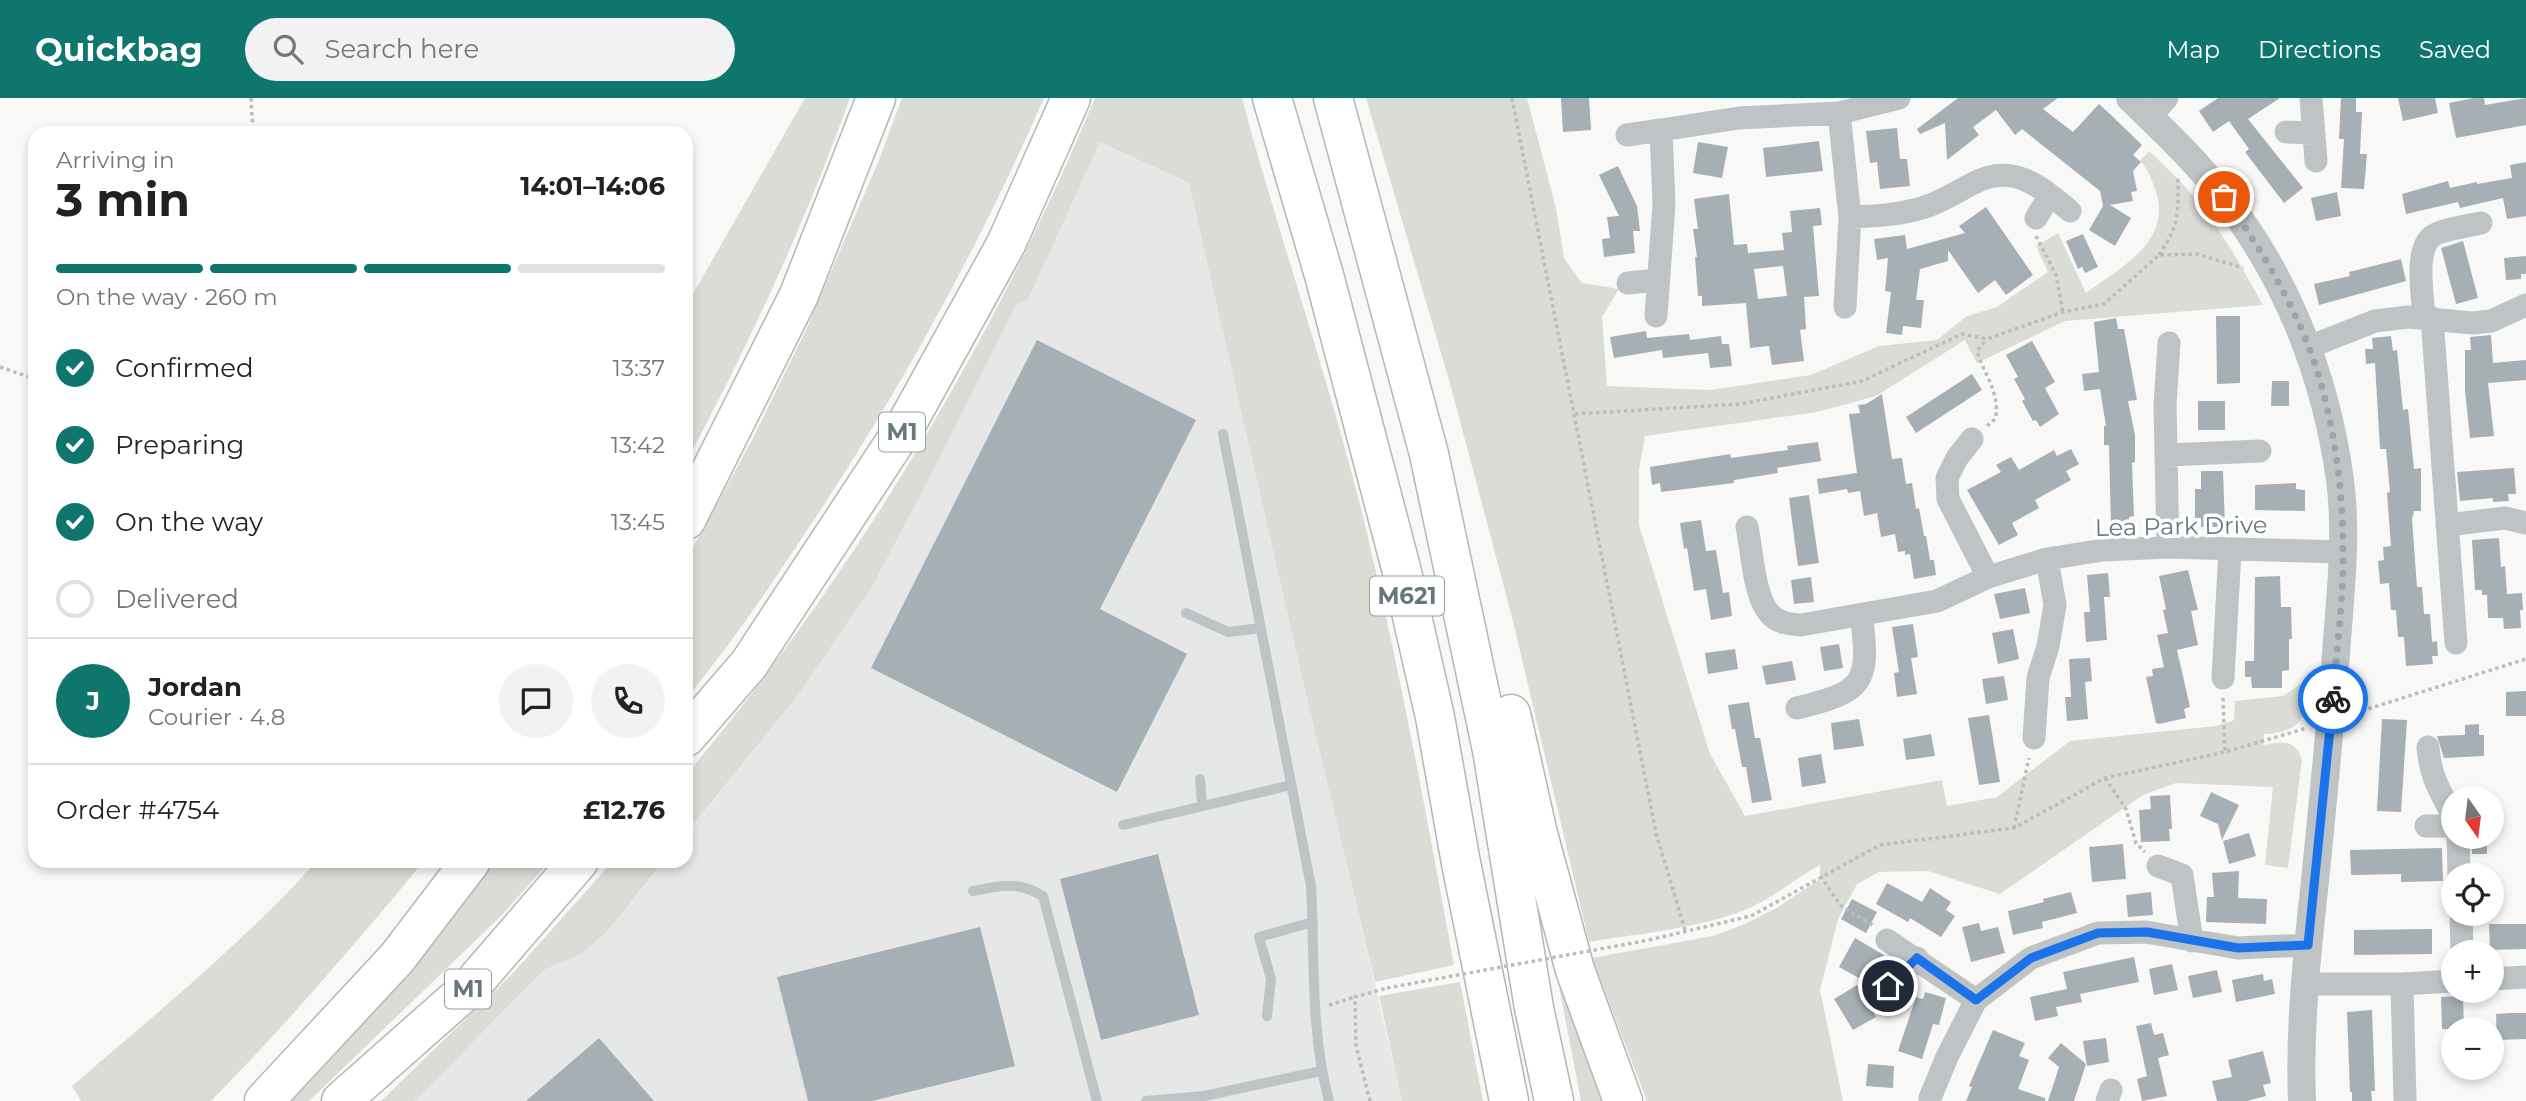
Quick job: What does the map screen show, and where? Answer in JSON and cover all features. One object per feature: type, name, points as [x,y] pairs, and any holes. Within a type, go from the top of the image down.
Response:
[{"type":"highway","points":[[693,506],[799,295],[876,98]]},
{"type":"highway","name":"M1","points":[[693,729],[749,664],[906,425],[1006,244],[1071,98]]},
{"type":"highway","name":"M621","points":[[1272,98],[1332,302],[1401,568],[1435,717],[1509,1101]]},
{"type":"highway","name":"M621","points":[[1333,98],[1429,454],[1492,750],[1534,1008],[1554,1101]]},
{"type":"highway","name":"M621","points":[[1409,378],[1481,584],[1538,834],[1571,958],[1623,1101]]},
{"type":"highway","points":[[264,1101],[397,958],[466,868]]},
{"type":"highway","name":"M1","points":[[341,1101],[471,986],[573,868]]},
{"type":"street","points":[[1627,135],[1739,118],[1839,113],[1899,98]]},
{"type":"street","points":[[2311,98],[2316,161]]},
{"type":"street","points":[[2149,104],[2224,197],[2276,275],[2309,347],[2329,419],[2340,481],[2343,552],[2331,721],[2308,945],[2302,1101]]},
{"type":"street","points":[[1839,113],[1850,217],[1845,307]]},
{"type":"street","points":[[1656,316],[1664,204],[1661,130]]},
{"type":"street","points":[[2286,132],[2313,133]]},
{"type":"street","points":[[1850,217],[1890,216],[1926,207],[1956,194],[1976,181],[1995,176],[2016,176],[2032,181],[2070,211]]},
{"type":"street","points":[[2036,218],[2050,195]]},
{"type":"street","points":[[2456,643],[2421,258],[2424,243],[2435,233],[2481,223]]},
{"type":"street","points":[[1628,283],[1658,280]]},
{"type":"street","points":[[2309,347],[2375,321],[2408,317],[2473,323],[2491,321],[2526,305]]},
{"type":"street","points":[[2168,547],[2165,405],[2169,343]]},
{"type":"street","points":[[1972,439],[1957,458],[1947,478],[1948,499],[1988,577]]},
{"type":"street","points":[[2166,455],[2260,451]]},
{"type":"street","points":[[2447,525],[2505,519],[2526,523]]},
{"type":"street","name":"Lea Park Drive","points":[[1747,527],[1761,602],[1771,616],[1783,623],[1801,625],[1937,601],[1988,577],[2047,559],[2103,550],[2168,547],[2343,552]]},
{"type":"street","points":[[2223,678],[2230,550]]},
{"type":"street","points":[[2034,738],[2039,678],[2055,605],[2047,559]]},
{"type":"street","points":[[1797,708],[1832,700],[1849,692],[1859,679],[1864,665],[1865,646],[1861,615]]},
{"type":"street","points":[[2428,747],[2431,770],[2441,795]]},
{"type":"street","points":[[2426,826],[2441,826]]},
{"type":"street","points":[[2158,866],[2189,868],[2192,941]]},
{"type":"street","points":[[1930,1098],[1976,1000],[2031,958],[2098,933],[2147,932],[2238,948],[2308,945]]},
{"type":"street","points":[[1887,940],[1976,1000]]},
{"type":"street","points":[[1888,986],[1917,958]]},
{"type":"street","points":[[2504,978],[2526,977]]},
{"type":"street","points":[[2306,984],[2441,982]]},
{"type":"street","points":[[2402,984],[2405,1101]]},
{"type":"lane","points":[[1223,434],[1311,886],[1314,1010],[1321,1071],[1329,1101]]},
{"type":"lane","points":[[1186,613],[1228,632],[1261,628]]},
{"type":"lane","points":[[1200,779],[1202,804]]},
{"type":"lane","points":[[1123,825],[1202,804],[1291,785]]},
{"type":"lane","points":[[973,891],[999,886],[1025,886],[1043,896],[1097,1101]]},
{"type":"lane","points":[[1267,1016],[1270,979],[1259,937],[1313,922]]},
{"type":"lane","points":[[1146,1101],[1233,1095],[1321,1071]]},
{"type":"path","points":[[251,98],[253,126]]},
{"type":"path","points":[[1512,98],[1656,833],[1686,933]]},
{"type":"path","points":[[1575,414],[1754,402],[1861,382],[1962,334],[1987,339],[2063,313],[2104,304],[2159,255],[2174,233],[2179,205],[2178,176]]},
{"type":"path","points":[[2036,218],[2032,230],[2056,275],[2063,313]]},
{"type":"path","points":[[2159,255],[2197,254],[2249,270],[2276,275]]},
{"type":"path","points":[[1972,439],[1996,418],[1994,389],[1977,351],[1987,339]]},
{"type":"path","points":[[0,367],[28,377]]},
{"type":"path","points":[[1314,1010],[1387,988],[1686,933],[1751,916],[1880,845],[2014,828],[2105,778],[2225,752],[2526,659]]},
{"type":"path","points":[[2223,678],[2225,752]]},
{"type":"path","points":[[2014,828],[2034,738]]},
{"type":"path","points":[[2105,778],[2126,809],[2136,843],[2158,866]]},
{"type":"path","points":[[1820,876],[1842,907],[1872,924],[1887,940]]},
{"type":"path","points":[[1355,997],[1356,1046],[1370,1101]]},
{"type":"shaded area","points":[[805,98],[850,98],[775,283],[693,448],[693,294]]},
{"type":"shaded area","points":[[902,98],[1044,98],[963,267],[871,430],[762,598],[693,690],[693,547],[751,442],[806,330],[879,160]]},
{"type":"shaded area","points":[[1095,98],[1242,98],[1365,525],[1401,689],[1454,965],[1375,982],[1189,183],[1100,142],[1028,300],[1017,304],[872,587],[798,695],[693,825],[693,766],[747,699],[863,537],[966,365],[1056,188]]},
{"type":"shaded area","points":[[1366,98],[1527,98],[1556,208],[1564,258],[1582,283],[1619,289],[1602,317],[1607,386],[1710,390],[1811,375],[1879,346],[1937,340],[1967,316],[1997,307],[2048,272],[2036,246],[2058,233],[2086,293],[2141,251],[2151,238],[2157,224],[2159,207],[2155,189],[2140,161],[2149,151],[2199,203],[2238,260],[2263,305],[2065,321],[1977,363],[1965,340],[1876,396],[1817,412],[1645,436],[1639,469],[1639,525],[1710,754],[1745,816],[1942,780],[1947,806],[1997,797],[2070,741],[2216,726],[2234,720],[2235,701],[2283,696],[2309,678],[2301,719],[2288,729],[2264,734],[2263,745],[2287,743],[2296,748],[2302,760],[2288,868],[2265,865],[2273,787],[2176,783],[2143,795],[2000,894],[1928,871],[1879,872],[1857,884],[1838,919],[1820,990],[1843,1101],[1647,1101],[1592,958],[1713,936],[1745,924],[1778,907],[1820,879],[1825,889],[1820,876],[1820,865],[1766,899],[1728,916],[1669,930],[1589,942],[1513,621],[1451,387]]},
{"type":"shaded area","points":[[1100,142],[1189,183],[1402,1101],[415,1101],[544,970],[579,955],[606,933],[659,868],[693,868],[693,826],[798,695],[872,587],[1017,304],[1028,300]]},
{"type":"shaded area","points":[[310,868],[418,868],[320,983],[211,1101],[81,1101],[72,1086],[167,1005]]},
{"type":"shaded area","points":[[479,868],[544,868],[502,915],[309,1101],[277,1101]]},
{"type":"shaded area","points":[[607,868],[658,868],[606,933],[579,955],[544,970],[415,1101],[381,1101],[514,972]]},
{"type":"shaded area","points":[[1549,935],[1611,1101],[1581,1101]]},
{"type":"shaded area","points":[[1460,982],[1483,1101],[1402,1101],[1379,996]]},
{"type":"building","points":[[1561,98],[1589,98],[1591,130],[1563,132]]},
{"type":"building","points":[[1958,98],[2058,98],[2043,109],[2073,132],[2099,104],[2111,115],[2142,145],[2133,155],[2141,162],[2133,171],[2137,191],[2131,192],[2133,201],[2110,205],[2131,218],[2115,246],[2089,230],[2103,206],[2100,191],[2022,129],[2015,135],[1996,110],[1973,127],[1979,135],[1947,160],[1945,123],[1920,134],[1917,129]]},
{"type":"building","points":[[2218,98],[2280,98],[2248,119],[2303,188],[2284,203],[2245,152],[2249,149],[2229,121],[2213,132],[2199,111]]},
{"type":"building","points":[[2341,98],[2356,98],[2356,112],[2362,112],[2360,154],[2367,154],[2364,189],[2341,188],[2344,139],[2339,139]]},
{"type":"building","points":[[2398,98],[2435,98],[2438,113],[2403,121]]},
{"type":"building","points":[[2484,98],[2485,105],[2526,98],[2526,125],[2456,138],[2449,103]]},
{"type":"building","points":[[1897,128],[1900,159],[1907,159],[1910,186],[1880,189],[1877,162],[1870,163],[1866,131]]},
{"type":"building","points":[[1819,141],[1823,171],[1766,177],[1763,148]]},
{"type":"building","points":[[1698,142],[1728,147],[1722,178],[1693,173]]},
{"type":"building","points":[[2526,162],[2526,216],[2507,219],[2503,198],[2460,208],[2458,202],[2406,214],[2402,194],[2448,181],[2450,188],[2512,178],[2510,165]]},
{"type":"building","points":[[1618,166],[1637,206],[1640,231],[1633,231],[1635,253],[1604,257],[1602,239],[1610,238],[1607,217],[1619,216],[1599,175]]},
{"type":"building","points":[[2337,192],[2341,216],[2316,221],[2311,198]]},
{"type":"building","points":[[1729,194],[1734,245],[1747,244],[1748,253],[1784,250],[1782,233],[1792,232],[1790,211],[1820,208],[1822,225],[1813,226],[1819,296],[1804,297],[1806,329],[1800,330],[1804,361],[1772,365],[1769,346],[1750,348],[1746,303],[1702,306],[1702,296],[1698,296],[1695,257],[1693,229],[1698,229],[1694,199]],"holes":[[[1783,266],[1787,296],[1758,299],[1754,269]]]},
{"type":"building","points":[[1986,207],[2033,275],[2006,295],[1995,280],[1978,293],[1948,250],[1948,261],[1920,269],[1916,300],[1924,300],[1921,328],[1903,326],[1902,335],[1886,333],[1891,292],[1885,291],[1888,258],[1877,260],[1874,239],[1905,235],[1907,249],[1965,233],[1959,226]]},
{"type":"building","points":[[2083,234],[2098,267],[2085,273],[2082,267],[2078,269],[2066,241]]},
{"type":"building","points":[[2463,241],[2478,298],[2456,304],[2441,248]]},
{"type":"building","points":[[2526,256],[2526,274],[2521,274],[2521,279],[2506,280],[2504,258]]},
{"type":"building","points":[[2401,259],[2406,281],[2319,305],[2314,284],[2350,276],[2349,272]]},
{"type":"building","points":[[2216,316],[2240,316],[2240,383],[2217,384]]},
{"type":"building","points":[[2116,318],[2118,329],[2124,329],[2137,400],[2128,401],[2135,435],[2135,462],[2132,463],[2134,516],[2129,517],[2129,527],[2111,527],[2109,445],[2104,445],[2106,426],[2100,389],[2084,391],[2082,374],[2099,372],[2094,322]]},
{"type":"building","points":[[1646,331],[1647,338],[1689,334],[1690,340],[1721,336],[1722,344],[1729,344],[1732,366],[1710,368],[1708,353],[1663,358],[1662,350],[1614,358],[1610,337]]},
{"type":"building","points":[[2491,335],[2493,363],[2526,360],[2526,380],[2488,383],[2494,436],[2470,438],[2465,391],[2465,350],[2471,350],[2470,337]]},
{"type":"building","points":[[2391,336],[2393,351],[2397,350],[2403,410],[2408,409],[2414,469],[2421,468],[2421,511],[2414,511],[2412,519],[2417,587],[2422,587],[2424,614],[2430,614],[2432,642],[2437,641],[2438,656],[2432,656],[2433,664],[2406,666],[2404,637],[2398,637],[2396,610],[2391,610],[2389,583],[2380,584],[2378,561],[2384,560],[2383,547],[2391,546],[2387,493],[2390,492],[2386,449],[2380,449],[2375,363],[2366,364],[2365,349],[2373,349],[2372,338]]},
{"type":"building","points":[[1037,340],[1196,420],[1100,609],[1187,654],[1117,792],[871,668]]},
{"type":"building","points":[[2032,341],[2055,382],[2045,388],[2059,414],[2040,427],[2036,420],[2033,421],[2022,401],[2025,399],[2014,379],[2018,377],[2006,355]]},
{"type":"building","points":[[1972,374],[1982,390],[1916,433],[1906,417]]},
{"type":"building","points":[[2272,381],[2289,381],[2289,406],[2271,406]]},
{"type":"building","points":[[1882,394],[1892,459],[1902,458],[1906,484],[1912,483],[1916,509],[1919,508],[1930,560],[1934,560],[1936,575],[1914,579],[1910,554],[1905,555],[1905,551],[1898,552],[1895,534],[1881,537],[1877,513],[1864,516],[1860,491],[1848,493],[1847,489],[1819,494],[1817,479],[1857,473],[1849,414],[1860,413],[1858,405],[1866,404]]},
{"type":"building","points":[[2198,401],[2225,401],[2225,430],[2198,430]]},
{"type":"building","points":[[1818,442],[1821,461],[1777,468],[1778,473],[1734,480],[1734,483],[1661,492],[1660,483],[1652,485],[1650,467],[1730,454],[1731,458],[1788,450],[1787,446]]},
{"type":"building","points":[[2071,449],[2079,464],[2066,471],[2071,480],[2035,500],[2039,508],[2012,523],[2018,535],[1999,545],[1967,490],[2001,472],[1996,465],[2011,457],[2019,470],[2054,450],[2057,456]]},
{"type":"building","points":[[2514,468],[2516,494],[2508,494],[2509,501],[2493,502],[2493,498],[2460,501],[2457,472]]},
{"type":"building","points":[[2201,471],[2223,471],[2225,527],[2201,527],[2201,518],[2195,518],[2195,489],[2201,489]]},
{"type":"building","points":[[2296,483],[2296,489],[2305,490],[2305,511],[2255,510],[2255,485]]},
{"type":"building","points":[[1809,495],[1819,563],[1798,566],[1789,498]]},
{"type":"building","points":[[1701,520],[1706,551],[1716,550],[1723,593],[1729,592],[1732,616],[1711,620],[1706,589],[1694,591],[1680,523]]},
{"type":"building","points":[[2499,538],[2501,567],[2505,566],[2507,594],[2522,593],[2521,628],[2504,629],[2503,618],[2488,618],[2487,595],[2482,595],[2482,590],[2475,590],[2472,540]]},
{"type":"building","points":[[2188,570],[2198,610],[2191,611],[2198,645],[2177,650],[2190,707],[2184,709],[2186,718],[2159,724],[2156,723],[2146,677],[2153,676],[2152,669],[2164,667],[2157,635],[2168,633],[2159,576]]},
{"type":"building","points":[[2108,573],[2110,597],[2104,597],[2107,640],[2086,642],[2084,612],[2090,612],[2087,575]]},
{"type":"building","points":[[2280,576],[2281,607],[2291,607],[2289,670],[2282,671],[2282,688],[2252,688],[2251,677],[2245,677],[2245,661],[2254,661],[2255,577]]},
{"type":"building","points":[[1811,577],[1814,602],[1794,604],[1791,580]]},
{"type":"building","points":[[2025,588],[2030,613],[2000,619],[1994,594]]},
{"type":"building","points":[[1913,624],[1918,657],[1911,658],[1917,694],[1897,697],[1894,673],[1899,672],[1892,627]]},
{"type":"building","points":[[2013,629],[2019,659],[1998,664],[1992,633]]},
{"type":"building","points":[[1839,644],[1843,668],[1824,671],[1820,647]]},
{"type":"building","points":[[1735,649],[1738,669],[1708,674],[1705,653]]},
{"type":"building","points":[[2090,658],[2092,681],[2085,682],[2088,719],[2067,721],[2065,697],[2071,697],[2069,659]]},
{"type":"building","points":[[1792,661],[1796,680],[1766,685],[1762,666]]},
{"type":"building","points":[[2004,676],[2008,700],[1986,704],[1982,679]]},
{"type":"building","points":[[2526,691],[2526,716],[2506,716],[2506,692]]},
{"type":"building","points":[[1749,702],[1755,738],[1760,738],[1772,800],[1752,803],[1746,767],[1742,767],[1728,705]]},
{"type":"building","points":[[1989,715],[2000,782],[1979,785],[1968,718]]},
{"type":"building","points":[[1859,719],[1864,746],[1834,750],[1831,723]]},
{"type":"building","points":[[2382,719],[2407,720],[2401,812],[2377,811]]},
{"type":"building","points":[[2479,724],[2479,735],[2484,735],[2484,756],[2444,758],[2437,736],[2465,735],[2465,725]]},
{"type":"building","points":[[1931,734],[1935,756],[1906,760],[1903,739]]},
{"type":"building","points":[[1821,754],[1826,783],[1802,787],[1798,758]]},
{"type":"building","points":[[2211,792],[2239,805],[2222,840],[2218,824],[2200,816]]},
{"type":"building","points":[[2170,795],[2170,841],[2141,842],[2139,810],[2151,809],[2150,796]]},
{"type":"building","points":[[2249,833],[2256,856],[2229,864],[2223,841]]},
{"type":"building","points":[[2123,844],[2126,879],[2092,882],[2089,847]]},
{"type":"building","points":[[2441,848],[2441,881],[2401,882],[2401,874],[2351,875],[2350,850]]},
{"type":"building","points":[[2472,849],[2487,849],[2487,854],[2472,854]]},
{"type":"building","points":[[1158,854],[1199,1015],[1101,1040],[1060,879]]},
{"type":"building","points":[[2239,871],[2238,898],[2267,899],[2266,924],[2206,922],[2207,897],[2214,897],[2212,873]]},
{"type":"building","points":[[1887,883],[1922,902],[1930,888],[1951,902],[1946,910],[1955,916],[1941,937],[1910,918],[1908,922],[1876,904]]},
{"type":"building","points":[[2071,892],[2077,913],[2042,922],[2043,928],[2013,935],[2008,911]]},
{"type":"building","points":[[2151,892],[2153,915],[2128,917],[2126,895]]},
{"type":"building","points":[[1852,899],[1877,912],[1866,933],[1841,919]]},
{"type":"building","points":[[1979,923],[1981,931],[1998,927],[2005,953],[1971,962],[1962,927]]},
{"type":"building","points":[[2526,924],[2526,949],[2504,950],[2504,940],[2490,940],[2489,926]]},
{"type":"building","points":[[980,927],[1015,1066],[872,1101],[808,1101],[777,977]]},
{"type":"building","points":[[2432,929],[2432,954],[2354,955],[2354,930]]},
{"type":"building","points":[[1855,938],[1884,955],[1868,983],[1839,967]]},
{"type":"building","points":[[2134,957],[2139,982],[2080,994],[2082,1002],[2056,1007],[2058,1016],[2035,1021],[2030,997],[2067,989],[2063,972]]},
{"type":"building","points":[[2172,964],[2178,990],[2154,995],[2149,969]]},
{"type":"building","points":[[2217,970],[2222,992],[2193,998],[2188,976]]},
{"type":"building","points":[[2263,974],[2264,981],[2272,979],[2275,994],[2236,1002],[2232,980]]},
{"type":"building","points":[[1857,985],[1876,1017],[1853,1030],[1834,999]]},
{"type":"building","points":[[1925,992],[1946,998],[1939,1025],[1933,1024],[1922,1059],[1898,1051],[1916,997],[1923,999]]},
{"type":"building","points":[[2441,1003],[2463,1003],[2464,1017],[2442,1017]]},
{"type":"building","points":[[2372,1010],[2375,1091],[2371,1091],[2372,1101],[2352,1101],[2347,1012]]},
{"type":"building","points":[[2526,1013],[2526,1039],[2504,1040],[2504,1017],[2496,1017],[2496,1014]]},
{"type":"building","points":[[2151,1023],[2154,1035],[2163,1033],[2169,1055],[2158,1058],[2167,1096],[2142,1101],[2137,1079],[2147,1076],[2136,1026]]},
{"type":"building","points":[[1993,1030],[2025,1043],[2019,1056],[2029,1060],[2018,1089],[2045,1098],[2045,1101],[1966,1101],[1972,1087],[1969,1086]]},
{"type":"building","points":[[599,1038],[654,1101],[526,1101]]},
{"type":"building","points":[[2106,1038],[2109,1062],[2087,1066],[2083,1041]]},
{"type":"building","points":[[2061,1043],[2086,1064],[2074,1101],[2048,1101],[2059,1067],[2048,1058]]},
{"type":"building","points":[[2263,1051],[2271,1083],[2263,1085],[2266,1096],[2247,1101],[2217,1101],[2212,1081],[2232,1077],[2228,1060]]},
{"type":"building","points":[[1868,1064],[1894,1066],[1893,1088],[1866,1086]]},
{"type":"way so far","points":[[2224,197],[2276,275],[2309,347],[2329,419],[2340,481],[2343,552],[2333,699]]},
{"type":"route","points":[[1888,986],[1917,958],[1976,1000],[2031,958],[2098,933],[2147,932],[2238,948],[2308,945],[2333,699]]}]
